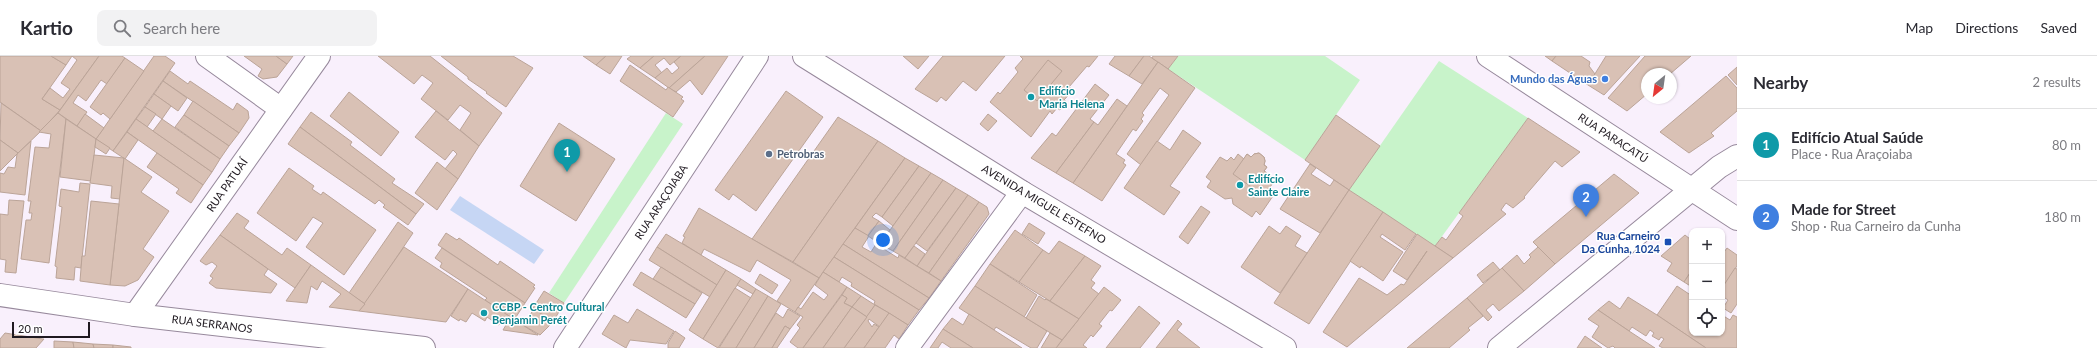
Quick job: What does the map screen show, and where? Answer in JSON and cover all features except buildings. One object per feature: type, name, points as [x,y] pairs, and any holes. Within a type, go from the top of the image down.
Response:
[{"type":"street","points":[[207,56],[280,109]]},
{"type":"street","name":"RUA PATUAÍ","points":[[135,315],[319,56]]},
{"type":"street","name":"RUA ARAÇOIABA","points":[[565,348],[757,56]]},
{"type":"street","name":"AVENIDA MIGUEL ESTEFNO","points":[[804,56],[1022,192],[1285,348]]},
{"type":"street","name":"RUA PARACATÚ","points":[[1488,56],[1737,219]]},
{"type":"street","points":[[1499,348],[1719,167],[1737,156]]},
{"type":"street","points":[[907,348],[1022,192]]},
{"type":"street","name":"RUA SERRANOS","points":[[0,295],[135,315],[424,348]]},
{"type":"green space","points":[[1178,56],[1325,56],[1360,80],[1305,160],[1168,69]]},
{"type":"green space","points":[[1439,61],[1528,118],[1435,246],[1349,190]]},
{"type":"green space","points":[[666,113],[683,124],[564,303],[549,293]]},
{"type":"water","points":[[460,196],[544,250],[534,264],[450,210]]},
{"type":"place","name":"Mundo das Águas","points":[[1605,79]]},
{"type":"place","name":"Edifício Maria Helena","points":[[1031,97]]},
{"type":"place","name":"Petrobras","points":[[769,154]]},
{"type":"place","name":"Edifício Atual Saúde","points":[[567,172]]},
{"type":"place","name":"Edifício Sainte Claire","points":[[1240,185]]},
{"type":"place","name":"Made for Street","points":[[1586,217]]},
{"type":"place","name":"Rua Carneiro Da Cunha, 1024","points":[[1668,242]]},
{"type":"place","name":"CCBP - Centro Cultural Benjamin Perét","points":[[484,313]]}]
